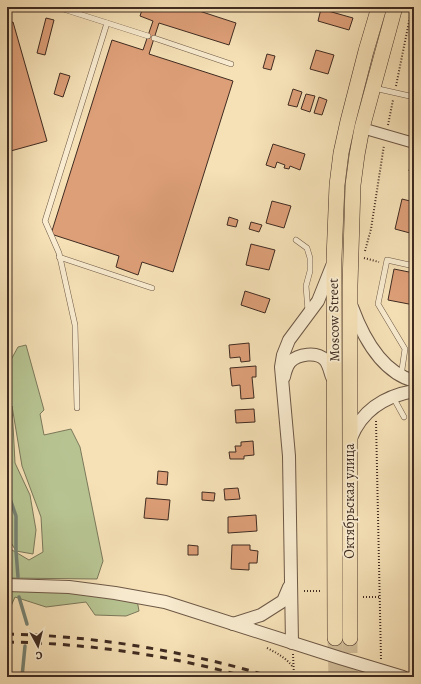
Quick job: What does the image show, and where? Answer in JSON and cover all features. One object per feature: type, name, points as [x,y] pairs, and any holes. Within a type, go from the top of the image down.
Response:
[{"type":"main road","name":"Moscow Street","points":[[343,638],[335,388],[334,259],[337,185],[341,153],[366,51],[379,7]]},
{"type":"main road","name":"Moscow Street","points":[[349,364],[353,185],[362,128],[395,7]]},
{"type":"main road","name":"Октябрьская улица","points":[[343,638],[349,443],[349,364]]},
{"type":"street","points":[[362,128],[414,143]]},
{"type":"street","points":[[292,643],[290,456],[281,361],[285,347],[318,301],[334,259]]},
{"type":"street","points":[[350,302],[358,324],[383,363],[401,377],[414,382]]},
{"type":"street","points":[[282,384],[289,363],[301,356],[312,354],[318,355],[324,359],[329,366],[335,388]]},
{"type":"street","points":[[349,443],[355,428],[362,417],[374,406],[392,396],[414,391]]},
{"type":"street","points":[[233,624],[261,615],[283,601],[291,581]]},
{"type":"street","points":[[7,586],[69,587],[165,602],[403,677]]},
{"type":"lane","points":[[57,7],[148,36]]},
{"type":"lane","points":[[77,408],[75,325],[59,257],[45,221],[107,23]]},
{"type":"lane","points":[[154,38],[231,64]]},
{"type":"lane","points":[[373,88],[414,97]]},
{"type":"lane","points":[[296,240],[307,248],[310,258],[310,271],[306,286],[308,314]]},
{"type":"lane","points":[[59,257],[152,288]]},
{"type":"lane","points":[[401,377],[405,349],[378,304],[387,260],[414,266]]},
{"type":"lane","points":[[392,396],[404,417]]},
{"type":"path","points":[[362,265],[371,229],[386,136],[412,7]]},
{"type":"path","points":[[363,258],[386,264]]},
{"type":"path","points":[[376,416],[381,662]]},
{"type":"path","points":[[304,591],[327,591]]},
{"type":"path","points":[[362,597],[380,597]]},
{"type":"path","points":[[292,643],[294,677]]},
{"type":"green space","points":[[26,345],[44,410],[40,414],[44,435],[71,429],[80,447],[103,561],[97,579],[7,578],[7,547],[29,560],[43,552],[41,517],[22,466],[12,406],[15,463],[30,495],[36,530],[33,554],[16,551],[10,541],[9,515],[7,531],[7,381],[10,386],[7,367],[18,347]]},
{"type":"green space","points":[[7,588],[68,589],[137,600],[139,611],[126,616],[95,615],[86,602],[46,607],[15,597],[8,613]]},
{"type":"building","points":[[143,7],[187,7],[236,23],[229,45],[159,23],[149,54],[233,81],[173,272],[142,262],[138,275],[116,267],[119,256],[51,234],[112,40],[143,50],[153,21],[140,16]]},
{"type":"building","points":[[321,9],[353,18],[349,30],[318,21]]},
{"type":"building","points":[[46,18],[54,20],[45,55],[37,53]]},
{"type":"building","points":[[13,22],[47,141],[7,152],[7,24]]},
{"type":"building","points":[[316,50],[334,55],[328,74],[310,69]]},
{"type":"building","points":[[267,54],[275,56],[271,70],[263,68]]},
{"type":"building","points":[[60,73],[70,76],[63,97],[54,94]]},
{"type":"building","points":[[293,89],[302,92],[297,107],[288,105]]},
{"type":"building","points":[[306,94],[315,96],[310,112],[301,109]]},
{"type":"building","points":[[319,97],[327,100],[322,115],[314,113]]},
{"type":"building","points":[[273,144],[305,154],[300,170],[290,166],[289,169],[284,168],[285,165],[277,162],[275,168],[266,165]]},
{"type":"building","points":[[411,161],[414,161],[414,172],[409,171]]},
{"type":"building","points":[[402,199],[414,202],[414,218],[410,233],[395,229]]},
{"type":"building","points":[[272,201],[291,206],[284,228],[266,223]]},
{"type":"building","points":[[229,217],[238,220],[236,227],[227,225]]},
{"type":"building","points":[[251,222],[262,225],[259,232],[249,229]]},
{"type":"building","points":[[251,244],[275,250],[269,270],[246,265]]},
{"type":"building","points":[[394,269],[414,273],[414,305],[388,300]]},
{"type":"building","points":[[245,291],[270,299],[265,313],[241,305]]},
{"type":"building","points":[[249,343],[250,361],[241,362],[240,357],[230,358],[229,345]]},
{"type":"building","points":[[256,366],[256,377],[252,377],[254,398],[241,399],[240,385],[232,386],[230,368]]},
{"type":"building","points":[[254,409],[255,422],[236,423],[235,410]]},
{"type":"building","points":[[253,441],[254,455],[244,456],[244,459],[230,459],[229,452],[236,452],[235,446],[241,446],[241,442]]},
{"type":"building","points":[[158,471],[168,472],[167,485],[157,484]]},
{"type":"building","points":[[238,488],[240,499],[225,500],[224,489]]},
{"type":"building","points":[[202,492],[215,493],[214,501],[202,500]]},
{"type":"building","points":[[146,498],[170,500],[168,520],[144,518]]},
{"type":"building","points":[[256,515],[257,531],[228,533],[228,517]]},
{"type":"building","points":[[188,545],[198,546],[198,555],[188,555]]},
{"type":"building","points":[[232,545],[250,545],[250,550],[258,551],[257,563],[249,563],[249,570],[231,569]]},
{"type":"waterway","points":[[7,490],[16,516],[18,577]]},
{"type":"waterway","points":[[19,597],[27,624]]},
{"type":"waterway","points":[[22,677],[25,646]]},
{"type":"tunnel","points":[[335,638],[336,677]]},
{"type":"tunnel","points":[[350,638],[350,677]]},
{"type":"railway","points":[[7,634],[41,635],[141,646],[174,652],[272,677]]},
{"type":"railway","points":[[7,642],[53,644],[122,651],[167,658],[247,677]]}]
